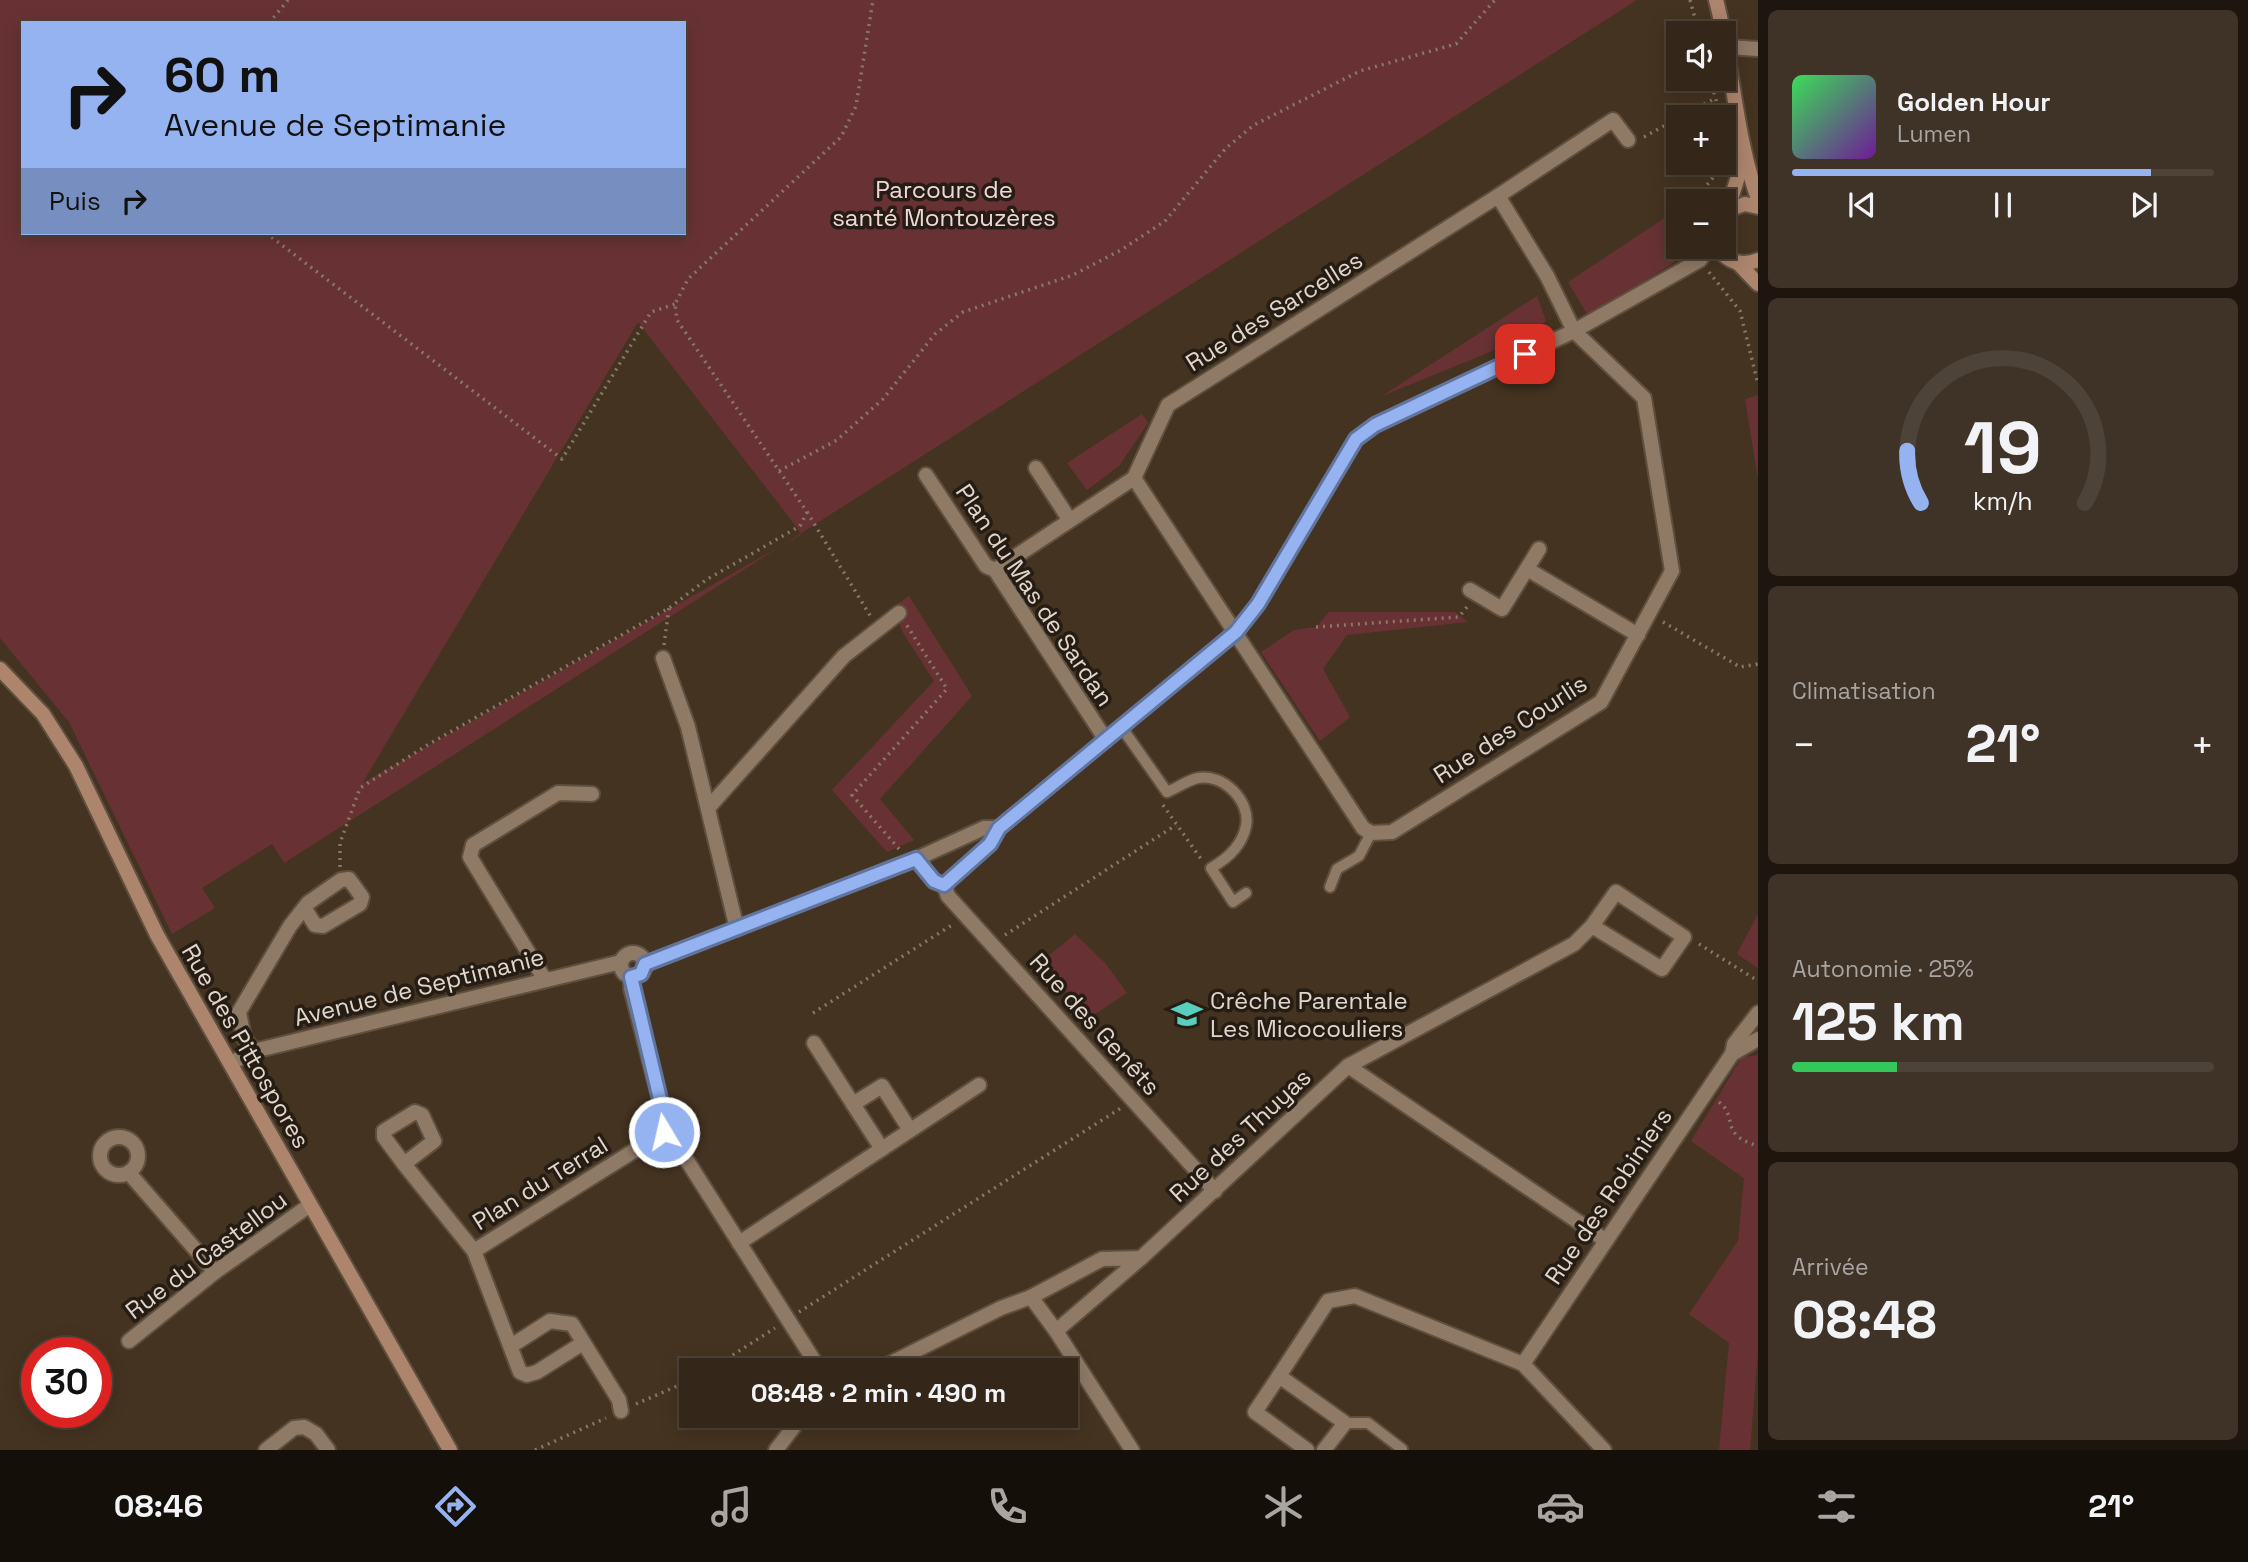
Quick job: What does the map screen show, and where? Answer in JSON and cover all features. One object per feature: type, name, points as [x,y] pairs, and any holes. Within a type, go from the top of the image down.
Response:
[{"type":"street","points":[[1716,0],[1721,21]]},
{"type":"street","points":[[1736,48],[1758,49]]},
{"type":"street","points":[[1735,91],[1745,153],[1758,199]]},
{"type":"street","name":"Rue des Sarcelles","points":[[1134,478],[1168,405],[1498,197],[1614,120],[1628,140]]},
{"type":"street","points":[[1735,189],[1745,153]]},
{"type":"street","points":[[1498,197],[1547,276],[1574,331]]},
{"type":"street","points":[[1736,207],[1745,204],[1758,207]]},
{"type":"street","name":"Avenue de Septimanie","points":[[944,885],[990,844],[999,828],[1236,632],[1258,604],[1356,439],[1375,425],[1574,331],[1700,260],[1732,261]]},
{"type":"street","points":[[1732,261],[1758,260]]},
{"type":"street","points":[[1732,261],[1758,284]]},
{"type":"street","name":"Rue des Courlis","points":[[1371,833],[1392,832],[1601,702],[1672,571],[1644,398],[1574,331]]},
{"type":"street","points":[[1036,468],[1069,519]]},
{"type":"street","name":"Plan du Mas de Sardan","points":[[926,475],[986,566],[995,570],[1106,740]]},
{"type":"street","points":[[995,570],[1134,478],[1363,828],[1371,833]]},
{"type":"street","points":[[1474,592],[1502,610],[1539,549]]},
{"type":"street","points":[[1527,569],[1638,635]]},
{"type":"street","points":[[708,808],[844,656],[899,613]]},
{"type":"street","points":[[663,658],[688,727],[737,929]]},
{"type":"street","name":"Rue des Pittospores","points":[[0,669],[43,714],[76,766],[157,935],[450,1450]]},
{"type":"street","points":[[545,980],[470,857],[473,845],[558,793],[592,794]]},
{"type":"street","name":"Avenue de Septimanie","points":[[631,977],[641,974],[645,964],[916,859],[984,828],[999,828]]},
{"type":"street","points":[[916,859],[934,881],[944,885]]},
{"type":"street","points":[[254,1051],[244,1038],[239,1012],[290,926],[308,903],[341,880],[349,879],[362,897],[360,904],[323,926],[315,925],[305,909]]},
{"type":"street","name":"Rue des Genêts","points":[[944,885],[948,896],[1215,1191]]},
{"type":"street","name":"Rue des Thuyas","points":[[1056,1331],[1215,1191],[1348,1066],[1574,944],[1592,926],[1616,892],[1684,937]]},
{"type":"street","points":[[1592,926],[1662,969],[1684,937]]},
{"type":"street","name":"Avenue de Septimanie","points":[[231,1063],[254,1051],[621,962],[631,953],[641,956],[645,964]]},
{"type":"street","points":[[621,962],[625,974],[631,977],[665,1120],[664,1132],[674,1140],[813,1358]]},
{"type":"street","name":"Rue des Robiniers","points":[[1523,1364],[1732,1054],[1734,1044],[1758,1013]]},
{"type":"street","name":"Rue des Robiniers","points":[[1732,1054],[1758,1040]]},
{"type":"street","points":[[814,1043],[882,1149]]},
{"type":"street","points":[[1348,1066],[1605,1240]]},
{"type":"street","points":[[739,1243],[979,1085]]},
{"type":"street","points":[[853,1104],[882,1086],[910,1130]]},
{"type":"street","name":"Plan du Terral","points":[[474,1251],[664,1132]]},
{"type":"street","name":"Plan du Terral","points":[[404,1164],[474,1251],[520,1372],[527,1375],[537,1372],[583,1343]]},
{"type":"street","points":[[129,1173],[215,1272]]},
{"type":"street","name":"Rue du Castellou","points":[[130,1341],[215,1272],[310,1205]]},
{"type":"street","points":[[901,1358],[1001,1308],[1031,1297],[1102,1259],[1140,1258]]},
{"type":"street","points":[[1307,1450],[1255,1412],[1328,1301],[1356,1296],[1523,1364],[1604,1450]]},
{"type":"street","points":[[1031,1297],[1056,1331],[1132,1450]]},
{"type":"street","points":[[511,1346],[550,1321],[572,1324],[619,1400],[621,1411]]},
{"type":"street","points":[[1279,1376],[1345,1423],[1324,1450]]},
{"type":"street","points":[[266,1450],[294,1428],[304,1427],[316,1434],[328,1450]]},
{"type":"street","points":[[776,1450],[793,1428]]},
{"type":"lane","points":[[1122,728],[1167,792],[1198,778],[1214,779],[1230,787],[1245,812],[1246,826],[1227,859],[1212,868],[1233,902],[1245,893]]},
{"type":"lane","points":[[1330,887],[1337,869],[1359,856],[1371,833]]},
{"type":"lane","points":[[1345,1423],[1368,1423],[1402,1449]]},
{"type":"path","points":[[271,21],[288,0]]},
{"type":"path","points":[[873,0],[856,106],[841,137],[688,279],[675,304],[677,320],[807,512],[878,629]]},
{"type":"path","points":[[779,471],[837,440],[883,399],[934,334],[963,312],[1073,275],[1121,250],[1165,220],[1226,148],[1254,125],[1360,71],[1456,44],[1490,9],[1495,0]]},
{"type":"path","points":[[1690,0],[1696,21]]},
{"type":"path","points":[[1712,91],[1716,105]]},
{"type":"path","points":[[1703,105],[1714,99]]},
{"type":"path","points":[[1628,140],[1643,138],[1666,125]]},
{"type":"path","points":[[269,235],[562,459],[651,312],[675,304]]},
{"type":"path","points":[[1700,260],[1740,311],[1758,384]]},
{"type":"path","points":[[341,880],[340,843],[360,788],[429,744],[669,608],[706,580],[800,526],[807,512]]},
{"type":"path","points":[[1316,627],[1459,617],[1474,592]]},
{"type":"path","points":[[663,658],[669,608]]},
{"type":"path","points":[[899,613],[947,689],[852,795],[901,852],[916,859]]},
{"type":"path","points":[[1649,614],[1740,667],[1758,664]]},
{"type":"path","points":[[992,944],[1176,825]]},
{"type":"path","points":[[813,1013],[946,931],[964,914]]},
{"type":"path","points":[[1684,937],[1757,978]]},
{"type":"path","points":[[1715,1099],[1724,1106],[1732,1131],[1741,1141],[1758,1146]]},
{"type":"path","points":[[728,1358],[1133,1100]]},
{"type":"path","points":[[535,1450],[679,1385]]},
{"type":"green space","name":"Parcours de santé Montouzères","points":[[0,0],[1637,0],[801,533],[638,322],[363,783],[782,545],[284,863],[272,844],[202,888],[215,908],[172,934],[69,722],[0,638]]},
{"type":"green space","points":[[1666,217],[1666,259],[1679,259],[1589,317],[1568,282]]},
{"type":"green space","points":[[1537,296],[1546,321],[1517,341],[1382,396]]},
{"type":"green space","points":[[1758,395],[1758,479],[1745,399]]},
{"type":"green space","points":[[1142,414],[1148,423],[1119,466],[1087,490],[1067,463]]},
{"type":"green space","points":[[909,596],[972,696],[880,799],[914,840],[887,852],[832,790],[934,681],[902,631],[894,606]]},
{"type":"green space","points":[[1329,612],[1455,612],[1468,622],[1347,635],[1323,669],[1350,717],[1320,741],[1261,652],[1294,630],[1316,627]]},
{"type":"green space","points":[[1758,914],[1758,968],[1737,954]]},
{"type":"green space","points":[[1075,934],[1105,963],[1127,993],[1089,1018],[1040,963]]},
{"type":"green space","points":[[1758,1055],[1758,1351],[1750,1450],[1719,1450],[1729,1343],[1689,1314],[1738,1241],[1744,1178],[1691,1141],[1742,1057]]},
{"type":"place","name":"Crêche Parentale Les Micocouliers","points":[[1187,1014]]},
{"type":"route","points":[[664,1132],[665,1120],[631,988],[631,977],[641,974],[645,970],[645,964],[916,859],[934,881],[944,885],[990,844],[999,828],[1236,632],[1258,604],[1356,439],[1375,425],[1525,354]]}]
